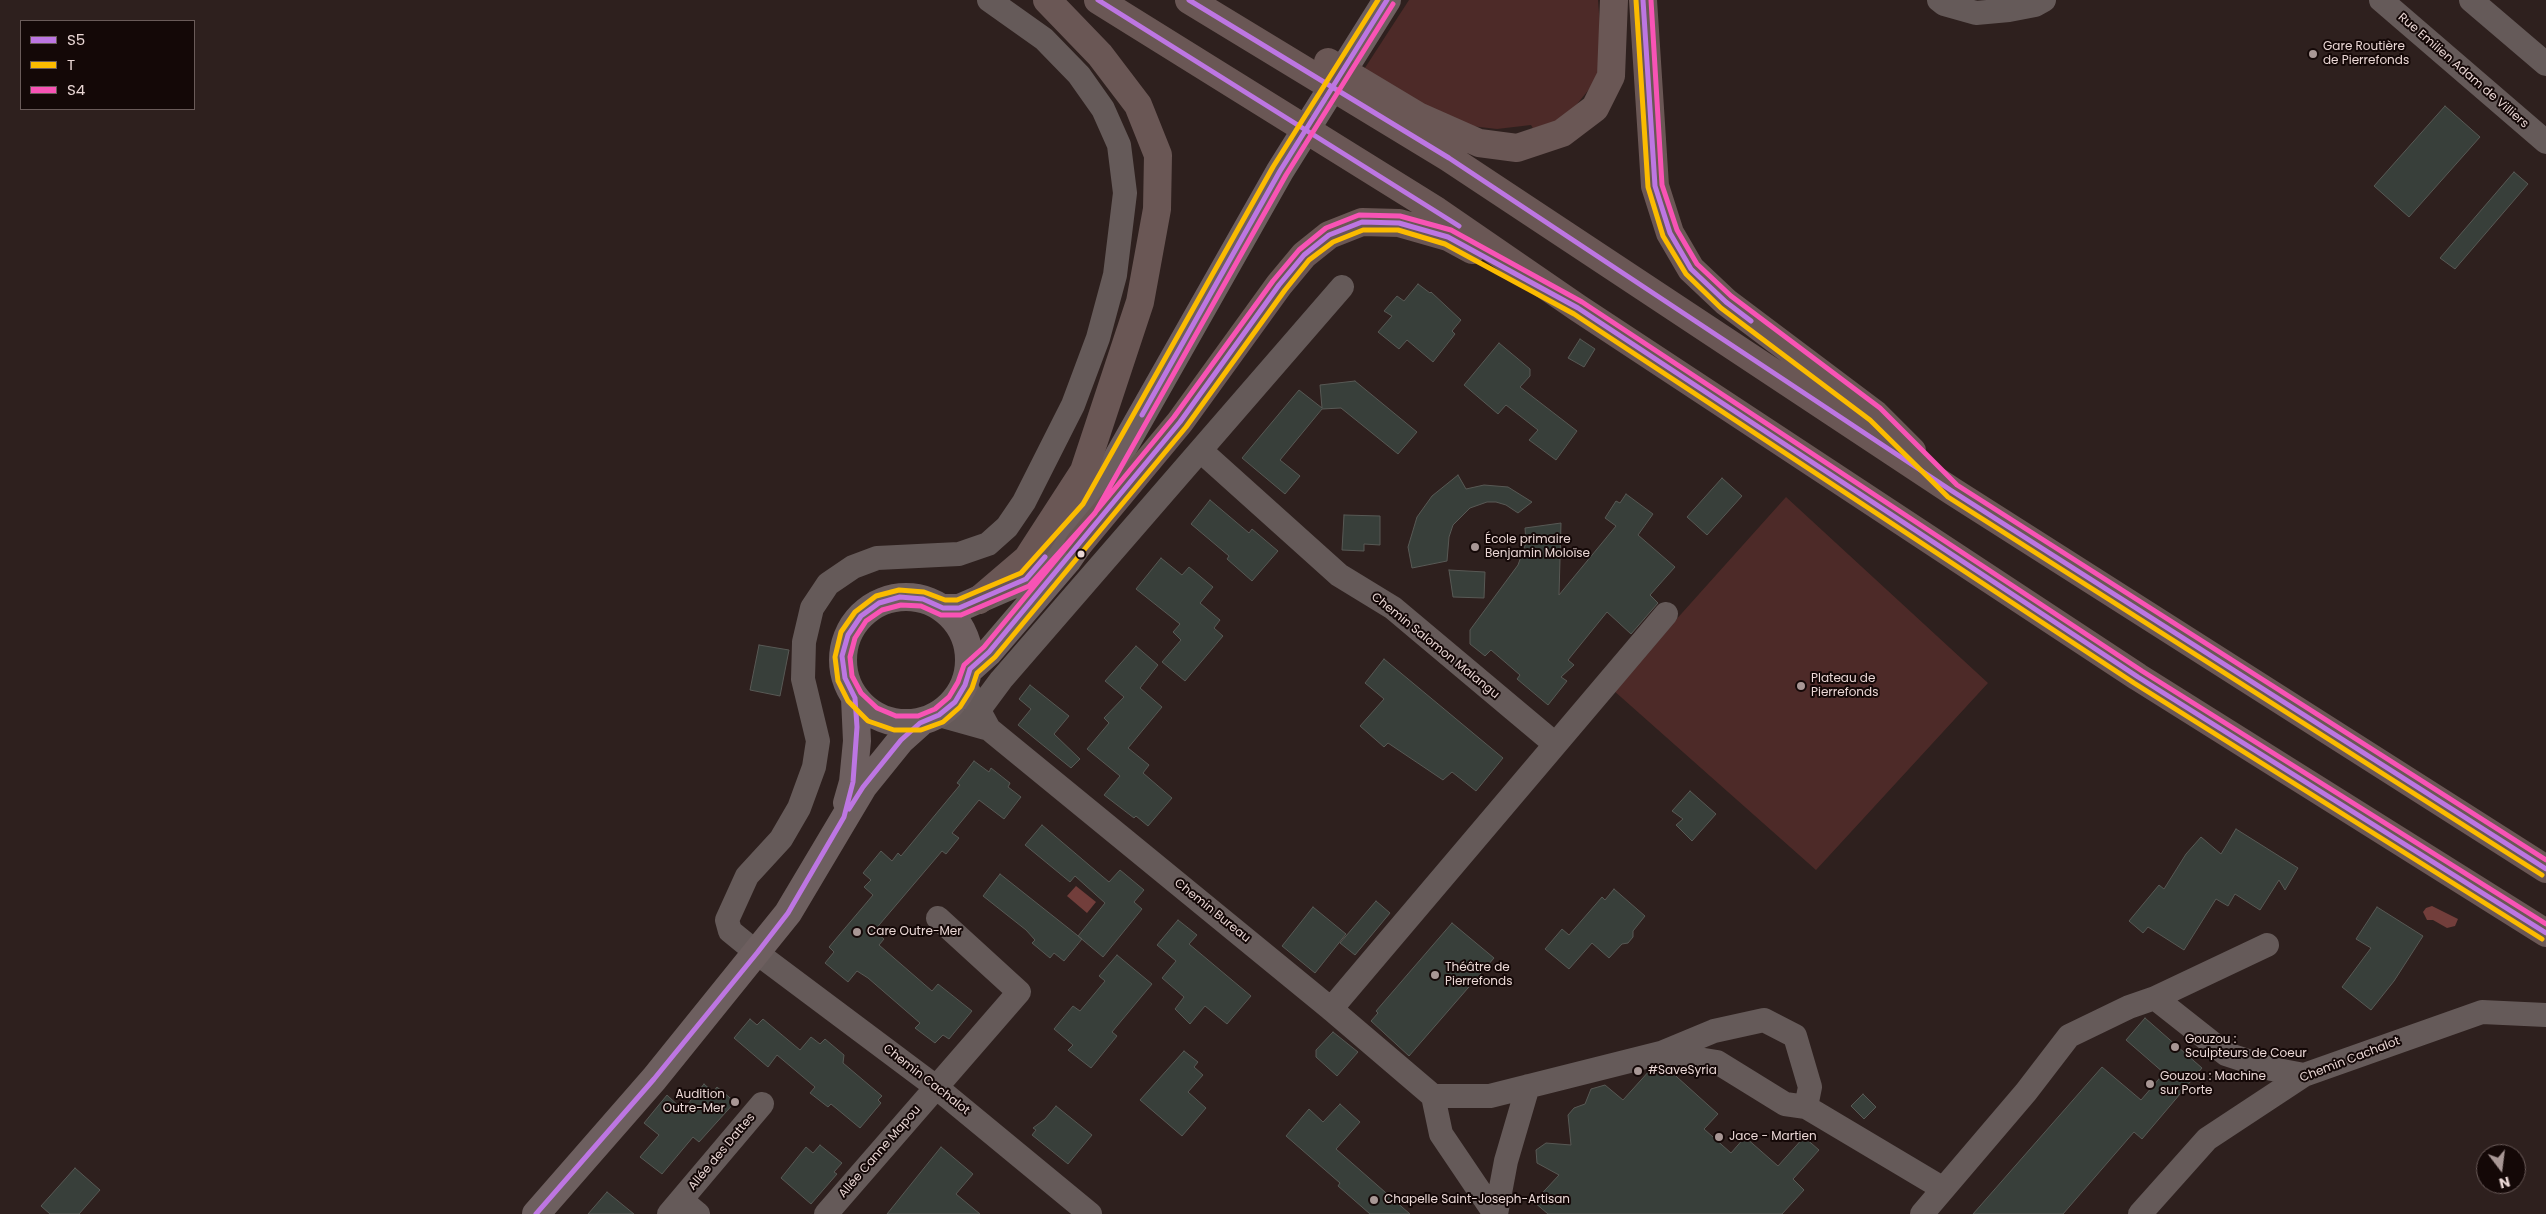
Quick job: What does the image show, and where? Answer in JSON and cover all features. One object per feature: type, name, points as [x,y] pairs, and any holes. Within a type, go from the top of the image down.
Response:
[{"type":"highway","points":[[979,600],[1027,559],[1084,471],[1140,302],[1157,209],[1158,156],[1138,105],[1100,55],[1047,0]]},
{"type":"highway","points":[[1098,0],[1437,211],[1578,308],[2138,677],[2546,933]]},
{"type":"highway","points":[[1189,0],[1449,158],[1952,492],[2546,869]]},
{"type":"highway","points":[[1224,0],[1418,116],[1479,143],[1517,148],[1562,133],[1595,108],[1611,76],[1614,0]]},
{"type":"highway","points":[[1643,0],[1655,186],[1670,233],[1692,269],[1726,302],[1875,414],[1952,492]]},
{"type":"highway","points":[[1078,546],[1180,422],[1279,285],[1304,255],[1329,234],[1362,222],[1399,222],[1448,237],[1578,308]]},
{"type":"main road","points":[[943,608],[959,608],[1026,580],[1089,508],[1280,171],[1387,0]]},
{"type":"main road","points":[[536,1214],[654,1079],[757,953],[798,898],[862,787],[901,740],[955,702],[968,677],[1078,546],[1089,508]]},
{"type":"main road","points":[[929,719],[895,723],[873,714],[855,698],[845,678],[842,656],[848,635],[861,616],[879,603],[900,597],[923,599],[943,608],[959,624],[969,646],[968,677]]},
{"type":"main road","points":[[844,817],[853,782],[857,740],[855,698]]},
{"type":"street","name":"Chemin Cachalot","points":[[989,0],[1044,39],[1079,75],[1103,109],[1119,145],[1125,193],[1115,275],[1098,338],[1073,405],[1024,502],[1007,527],[988,544],[960,554],[877,558],[854,567],[828,584],[812,608],[804,642],[803,679],[818,741],[814,767],[799,808],[781,839],[747,876],[727,920],[730,931],[757,953],[772,962],[936,1087],[1090,1214]]},
{"type":"street","points":[[1939,0],[1976,13],[2009,10],[2035,5],[2044,0]]},
{"type":"street","name":"Rue Emilien Adam de Villiers","points":[[2380,0],[2546,142]]},
{"type":"street","points":[[2471,0],[2546,64]]},
{"type":"street","points":[[984,720],[1001,680],[1342,286]]},
{"type":"street","name":"Chemin Salomon Malangu","points":[[1201,451],[1339,575],[1393,608],[1555,744]]},
{"type":"street","points":[[1331,1009],[1666,614]]},
{"type":"street","name":"Chemin Bureau","points":[[968,677],[984,720],[1433,1096]]},
{"type":"street","name":"Chemin Bureau","points":[[929,719],[984,720]]},
{"type":"street","name":"Allée Canne Mapou","points":[[826,1214],[1020,992],[938,918]]},
{"type":"street","points":[[1922,1214],[1942,1188],[2026,1092],[2069,1036],[2267,945]]},
{"type":"street","points":[[2155,998],[2226,1054],[2272,1069],[2304,1075]]},
{"type":"street","name":"Chemin Cachalot","points":[[2140,1214],[2207,1139],[2304,1075],[2482,1012],[2546,1015]]},
{"type":"street","points":[[1495,1214],[1441,1134],[1433,1096],[1490,1096],[1661,1053],[1714,1031],[1764,1020],[1795,1036],[1810,1087],[1806,1107]]},
{"type":"street","points":[[1661,1053],[1717,1062],[1785,1104],[1806,1107],[1942,1188]]},
{"type":"street","points":[[1495,1214],[1506,1161],[1528,1086]]},
{"type":"street","name":"Allée des Dattes","points":[[683,1209],[762,1104]]},
{"type":"shaded area","points":[[1409,0],[1598,0],[1602,53],[1595,82],[1573,109],[1556,121],[1534,130],[1531,125],[1497,129],[1462,125],[1361,74]]},
{"type":"shaded area","name":"Plateau de Pierrefonds","points":[[1786,497],[1988,683],[1816,870],[1613,690]]},
{"type":"shaded area","points":[[1076,886],[1096,902],[1087,913],[1067,896]]},
{"type":"shaded area","points":[[2432,906],[2458,919],[2455,926],[2447,928],[2433,920],[2427,920],[2423,912],[2426,908]]},
{"type":"building","points":[[2445,106],[2480,137],[2409,217],[2374,186]]},
{"type":"building","points":[[2514,172],[2528,184],[2455,269],[2440,258]]},
{"type":"building","points":[[1418,284],[1431,292],[1461,320],[1452,331],[1455,334],[1433,362],[1407,340],[1399,349],[1378,332],[1392,316],[1384,311],[1397,296],[1404,301]]},
{"type":"building","points":[[1580,339],[1595,349],[1584,367],[1568,358]]},
{"type":"building","points":[[1499,343],[1530,369],[1530,376],[1520,387],[1577,431],[1556,460],[1529,440],[1538,430],[1506,405],[1498,414],[1464,385]]},
{"type":"building","points":[[1355,381],[1417,432],[1398,454],[1341,408],[1322,409],[1280,460],[1300,476],[1285,494],[1242,458],[1299,390],[1322,408],[1320,385]]},
{"type":"building","points":[[1458,475],[1466,489],[1484,485],[1508,487],[1532,502],[1518,513],[1506,505],[1496,502],[1487,502],[1470,508],[1453,525],[1449,537],[1447,561],[1412,568],[1408,547],[1417,517],[1432,496]]},
{"type":"building","points":[[1722,478],[1742,496],[1707,535],[1687,517]]},
{"type":"building","points":[[1626,494],[1653,514],[1638,535],[1675,567],[1650,595],[1658,603],[1631,634],[1607,612],[1568,660],[1574,665],[1561,677],[1567,681],[1548,705],[1517,679],[1520,675],[1491,650],[1485,656],[1470,644],[1470,630],[1518,565],[1526,543],[1525,528],[1561,523],[1559,595],[1616,526],[1605,518],[1616,501],[1620,503]]},
{"type":"building","points":[[1210,500],[1249,533],[1252,529],[1278,551],[1252,581],[1227,559],[1229,556],[1191,524]]},
{"type":"building","points":[[1344,515],[1380,516],[1380,545],[1364,544],[1364,551],[1342,550]]},
{"type":"building","points":[[1161,558],[1182,575],[1189,567],[1213,587],[1200,603],[1220,620],[1214,628],[1223,636],[1185,681],[1162,662],[1181,640],[1173,632],[1180,624],[1136,589]]},
{"type":"building","points":[[1449,570],[1485,572],[1484,598],[1453,597]]},
{"type":"building","points":[[759,645],[789,650],[780,696],[750,690]]},
{"type":"building","points":[[1136,646],[1158,665],[1140,688],[1162,707],[1128,748],[1149,765],[1143,773],[1172,798],[1148,826],[1136,816],[1134,818],[1104,795],[1120,776],[1087,749],[1109,723],[1104,718],[1124,697],[1105,681]]},
{"type":"building","points":[[1384,659],[1503,758],[1476,791],[1452,772],[1443,780],[1388,743],[1384,747],[1360,726],[1384,699],[1365,683]]},
{"type":"building","points":[[1030,685],[1069,716],[1054,734],[1080,759],[1071,768],[1018,725],[1031,709],[1019,699]]},
{"type":"building","points":[[974,761],[989,772],[991,768],[1010,783],[1008,787],[1021,797],[1004,819],[979,800],[952,833],[959,838],[946,854],[942,851],[874,931],[884,939],[879,945],[932,991],[938,984],[972,1011],[949,1039],[943,1035],[935,1043],[915,1028],[920,1023],[868,978],[857,971],[848,982],[825,963],[834,952],[829,947],[873,895],[864,887],[871,880],[863,873],[881,851],[892,861],[898,853],[901,856],[960,785],[957,783]]},
{"type":"building","points":[[1690,791],[1716,814],[1692,841],[1676,825],[1683,819],[1672,811]]},
{"type":"building","points":[[1042,825],[1109,882],[1120,870],[1144,890],[1134,902],[1142,909],[1103,957],[1078,936],[1105,903],[1075,876],[1070,882],[1025,845]]},
{"type":"building","points":[[2236,829],[2298,868],[2285,890],[2279,880],[2260,910],[2235,894],[2228,906],[2216,899],[2184,950],[2148,927],[2143,933],[2129,921],[2159,885],[2164,889],[2186,854],[2201,837],[2221,854]]},
{"type":"building","points":[[1000,874],[1082,939],[1064,961],[1054,953],[1050,958],[1032,943],[1035,940],[1026,930],[983,896]]},
{"type":"building","points":[[1614,889],[1645,916],[1633,931],[1633,937],[1628,943],[1622,944],[1609,958],[1592,943],[1569,969],[1545,949],[1562,929],[1569,935],[1602,897],[1605,900]]},
{"type":"building","points":[[1376,901],[1390,913],[1355,955],[1340,943]]},
{"type":"building","points":[[1313,907],[1346,934],[1315,973],[1282,946]]},
{"type":"building","points":[[2377,907],[2423,936],[2394,981],[2371,1010],[2342,987],[2371,948],[2356,939]]},
{"type":"building","points":[[1178,920],[1197,935],[1189,944],[1251,996],[1227,1024],[1205,1006],[1190,1024],[1175,1009],[1184,997],[1162,978],[1176,961],[1157,945]]},
{"type":"building","points":[[1452,923],[1494,958],[1409,1056],[1371,1021],[1378,1013],[1376,1011]]},
{"type":"building","points":[[1117,955],[1152,984],[1112,1032],[1117,1036],[1091,1068],[1068,1050],[1073,1045],[1054,1029],[1073,1006],[1080,1011],[1105,981],[1099,976]]},
{"type":"building","points":[[2145,1018],[2202,1068],[2142,1139],[2134,1132],[2063,1214],[1973,1214],[2102,1067],[2141,1100],[2164,1073],[2126,1040]]},
{"type":"building","points":[[750,1019],[757,1025],[763,1019],[800,1050],[811,1037],[820,1044],[825,1039],[844,1055],[843,1063],[882,1096],[878,1100],[881,1103],[860,1128],[831,1104],[828,1107],[810,1093],[815,1087],[777,1055],[768,1067],[734,1038]]},
{"type":"building","points":[[1333,1032],[1358,1052],[1337,1076],[1316,1057],[1316,1050]]},
{"type":"building","points":[[1184,1051],[1198,1062],[1194,1067],[1203,1075],[1188,1092],[1206,1108],[1182,1136],[1140,1100]]},
{"type":"building","points":[[1662,1067],[1667,1068],[1718,1114],[1704,1129],[1731,1153],[1745,1137],[1778,1166],[1804,1137],[1819,1150],[1793,1179],[1804,1190],[1782,1214],[1548,1214],[1534,1202],[1559,1175],[1537,1163],[1536,1150],[1546,1143],[1571,1145],[1568,1115],[1574,1108],[1585,1104],[1591,1089],[1605,1085],[1623,1100],[1650,1070]]},
{"type":"building","points":[[704,1084],[713,1092],[717,1087],[735,1102],[699,1142],[693,1137],[662,1174],[640,1157],[659,1135],[644,1123],[667,1095],[683,1110]]},
{"type":"building","points":[[1863,1094],[1876,1107],[1864,1119],[1851,1106]]},
{"type":"building","points":[[1340,1104],[1360,1122],[1336,1149],[1410,1214],[1370,1214],[1338,1186],[1340,1183],[1286,1136],[1309,1109],[1323,1122]]},
{"type":"building","points":[[1056,1106],[1092,1135],[1068,1164],[1032,1135],[1036,1130],[1033,1128],[1045,1119]]},
{"type":"building","points":[[820,1145],[842,1163],[834,1172],[837,1174],[811,1204],[781,1178],[806,1147],[813,1153]]},
{"type":"building","points":[[941,1147],[973,1174],[956,1194],[980,1214],[887,1214]]},
{"type":"building","points":[[75,1168],[100,1190],[79,1214],[50,1214],[41,1206]]},
{"type":"building","points":[[607,1192],[634,1214],[588,1214]]},
{"type":"transit line","name":"S5","points":[[1098,0],[1459,226]]},
{"type":"transit line","name":"S5","points":[[1189,0],[1449,158],[1952,491],[2546,869]]},
{"type":"transit line","name":"T","points":[[1378,0],[1273,167],[1083,504],[1021,573],[957,600],[945,600],[924,592],[899,590],[876,596],[855,612],[841,632],[835,657],[838,681],[848,701],[868,721],[894,730],[921,730],[943,722],[960,707],[972,688],[977,673],[995,657],[1186,427],[1285,290],[1309,260],[1333,242],[1363,230],[1398,230],[1445,244],[1574,314],[2134,683],[2542,939]]},
{"type":"transit line","name":"S5","points":[[1142,415],[1280,171],[1387,0]]},
{"type":"transit line","name":"T","points":[[1636,0],[1648,187],[1663,236],[1686,274],[1721,308],[1870,420],[1948,497],[2542,875]]},
{"type":"transit line","name":"S5","points":[[1643,0],[1655,186],[1670,233],[1691,269],[1726,302],[1751,321]]},
{"type":"transit line","name":"S4","points":[[1651,0],[1662,185],[1677,230],[1697,264],[1731,296],[1880,408],[1957,485],[2546,860]]},
{"type":"transit line","name":"S4","points":[[1393,4],[1286,175],[1095,513],[1029,586],[961,615],[941,615],[921,606],[901,605],[882,610],[866,621],[855,638],[850,657],[852,676],[861,693],[877,708],[896,716],[918,716],[935,709],[949,697],[958,682],[964,665],[984,647],[1174,417],[1273,281],[1299,250],[1326,228],[1359,215],[1400,216],[1451,230],[1582,302],[2142,671],[2546,924]]},
{"type":"transit line","name":"S5","points":[[970,669],[989,652],[1180,422],[1279,285],[1304,255],[1329,235],[1362,222],[1399,223],[1448,237],[1578,308],[2138,677],[2546,933]]},
{"type":"transit line","name":"S5","points":[[536,1214],[654,1079],[757,953],[788,913],[844,817],[853,782],[857,727],[855,698],[845,678],[842,656],[848,635],[861,616],[879,603],[900,597],[923,599],[943,608],[959,608],[1026,579],[1045,557]]},
{"type":"transit line","name":"S5","points":[[849,809],[863,787],[901,740],[920,723],[939,715],[955,702],[965,685],[970,669]]},
{"type":"place","name":"Gare Routière de Pierrefonds","points":[[2313,54]]},
{"type":"place","name":"École primaire Benjamin Moloïse","points":[[1475,547]]},
{"type":"place","name":"Plateau de Pierrefonds","points":[[1801,686]]},
{"type":"place","name":"Care Outre-Mer","points":[[857,932]]},
{"type":"place","name":"Théâtre de Pierrefonds","points":[[1435,975]]},
{"type":"place","name":"Gouzou : Sculpteurs de Coeur","points":[[2175,1047]]},
{"type":"place","name":"#SaveSyria","points":[[1638,1071]]},
{"type":"place","name":"Gouzou : Machine sur Porte","points":[[2150,1084]]},
{"type":"place","name":"Audition Outre-Mer","points":[[735,1102]]},
{"type":"place","name":"Jace - Martien","points":[[1719,1137]]},
{"type":"place","name":"Chapelle Saint-Joseph-Artisan","points":[[1374,1200]]}]
